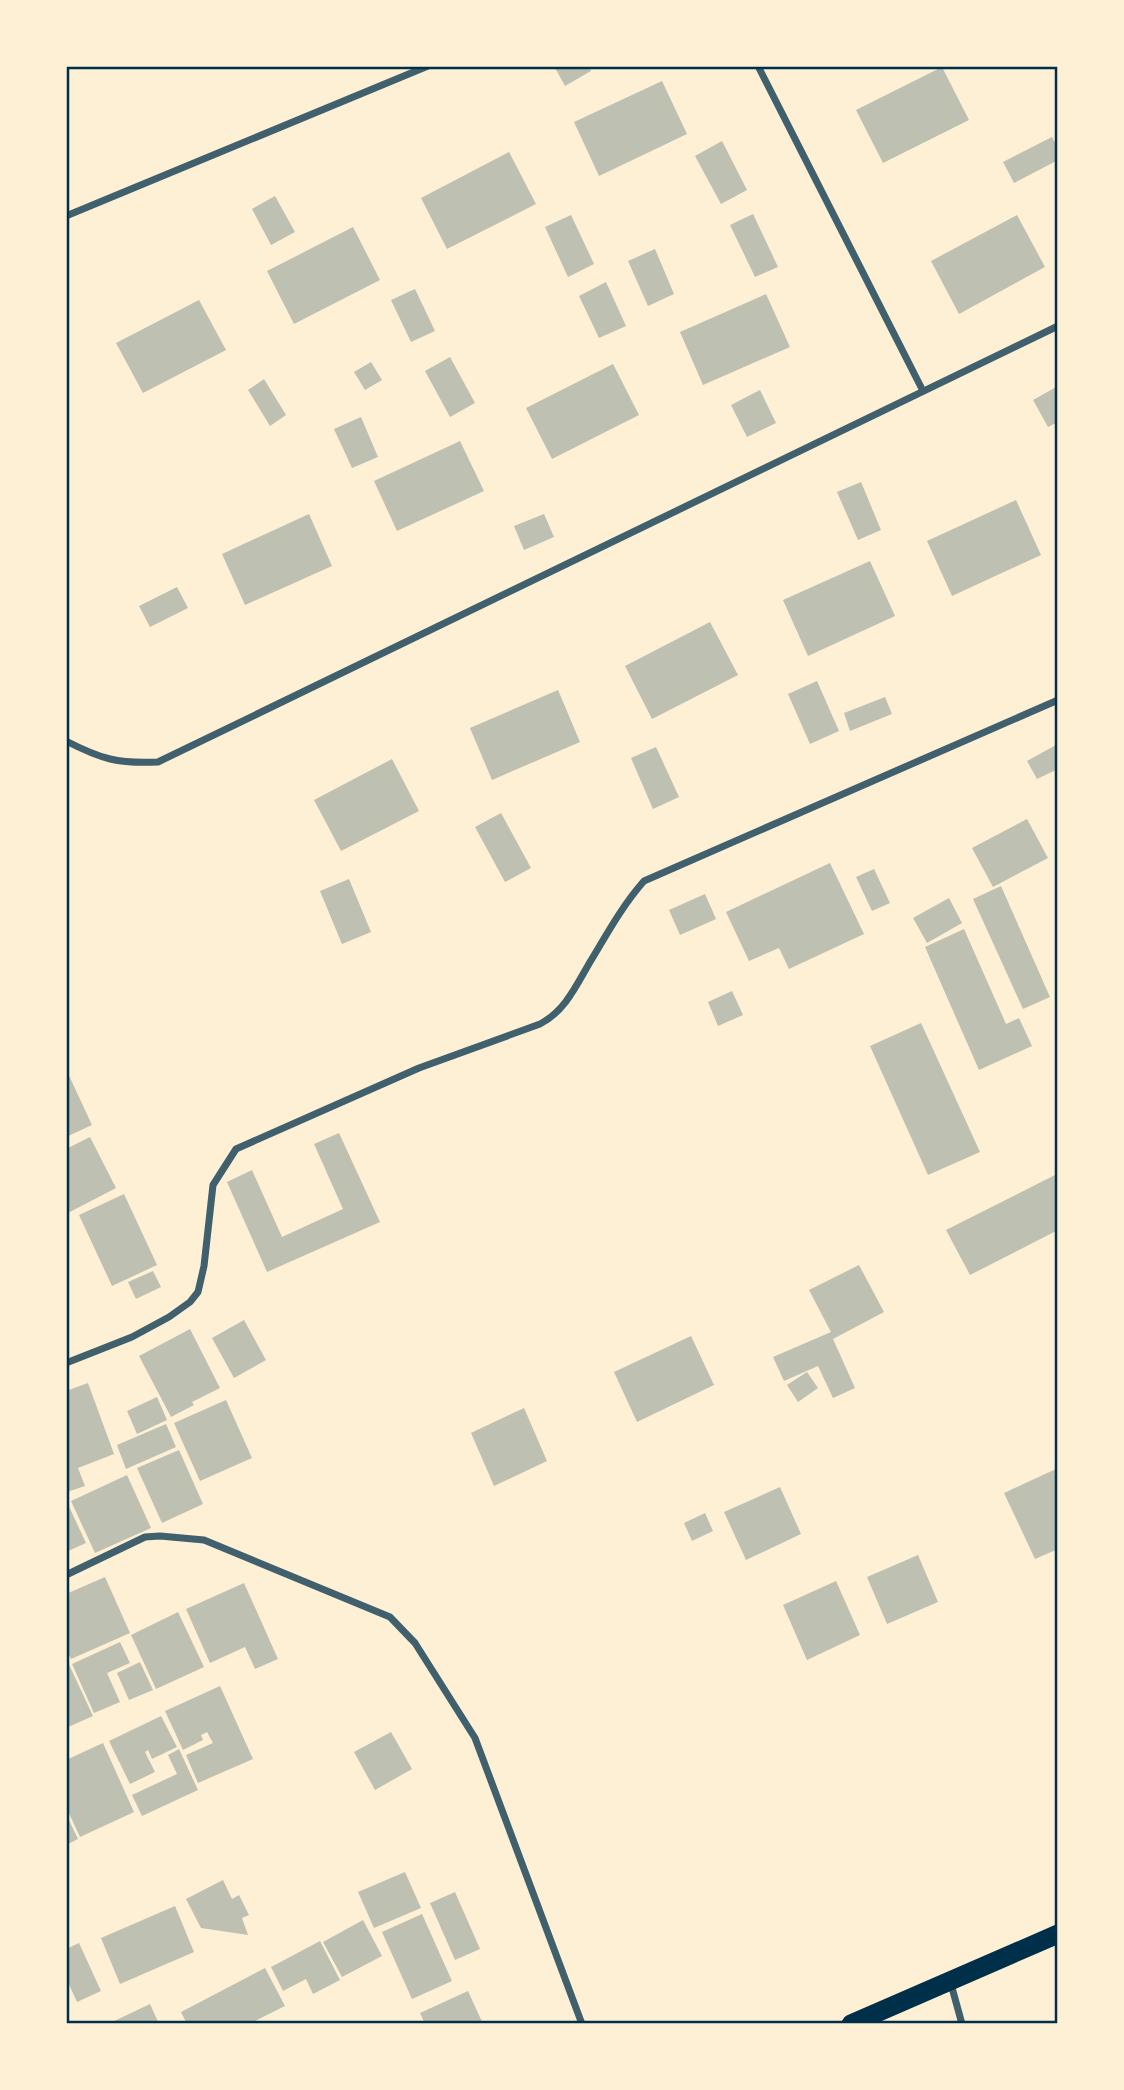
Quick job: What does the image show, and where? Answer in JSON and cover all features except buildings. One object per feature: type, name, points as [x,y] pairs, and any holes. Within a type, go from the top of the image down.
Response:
[{"type":"highway","points":[[850,2024],[1058,1934]]},
{"type":"street","points":[[66,216],[428,66]]},
{"type":"street","points":[[758,66],[923,391]]},
{"type":"street","points":[[66,741],[97,757],[129,764],[158,762],[1058,326]]},
{"type":"street","points":[[66,1363],[132,1337],[190,1303],[198,1292],[204,1266],[214,1185],[236,1149],[419,1068],[552,1017],[567,1002],[628,898],[643,881],[1058,700]]},
{"type":"street","points":[[66,1575],[145,1537],[204,1540],[390,1617],[415,1643],[475,1738],[582,2024]]},
{"type":"street","points":[[950,1981],[962,2024]]}]
